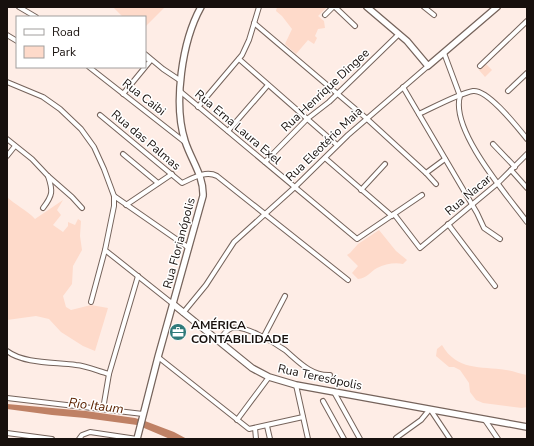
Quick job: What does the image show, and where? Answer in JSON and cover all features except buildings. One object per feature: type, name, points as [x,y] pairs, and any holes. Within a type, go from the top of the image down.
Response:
[{"type":"main road","name":"Rua Florianópolis","points":[[137,439],[158,357],[203,196],[203,185],[186,144],[181,122],[181,81],[188,37],[201,7]]},
{"type":"main road","points":[[367,7],[413,47],[428,66]]},
{"type":"main road","name":"Rua Eleotério Maia","points":[[428,66],[496,7]]},
{"type":"main road","name":"Rua Teresópolis","points":[[173,304],[248,365],[269,377],[296,385],[527,427]]},
{"type":"street","points":[[19,7],[34,16]]},
{"type":"street","points":[[198,107],[245,50],[259,7]]},
{"type":"street","points":[[325,15],[334,7],[355,26]]},
{"type":"street","points":[[424,7],[434,15]]},
{"type":"street","points":[[480,66],[527,21]]},
{"type":"street","points":[[254,23],[366,118],[436,184]]},
{"type":"street","name":"Rua Henrique Dingee","points":[[265,162],[307,119],[323,108],[399,34]]},
{"type":"street","points":[[7,35],[16,40]]},
{"type":"street","points":[[444,53],[460,96],[458,101],[459,113],[468,137],[477,154],[527,222]]},
{"type":"street","points":[[146,55],[181,81]]},
{"type":"street","points":[[146,58],[151,60]]},
{"type":"street","points":[[239,59],[337,145]]},
{"type":"street","points":[[146,66],[151,60]]},
{"type":"street","name":"Rua Eleotério Maia","points":[[183,313],[206,285],[234,242],[295,187],[366,118],[428,66]]},
{"type":"street","name":"Rua Caibi","points":[[91,68],[186,144]]},
{"type":"street","points":[[123,94],[144,68]]},
{"type":"street","points":[[508,91],[527,73]]},
{"type":"street","points":[[7,82],[50,102],[60,109],[81,129],[99,156],[114,196],[114,206],[105,250],[91,302]]},
{"type":"street","points":[[228,131],[268,85]]},
{"type":"street","points":[[403,87],[484,228],[500,239]]},
{"type":"street","points":[[419,114],[472,91],[477,91],[483,94],[506,114],[527,139]]},
{"type":"street","name":"Rua Erna Laura Exel","points":[[181,92],[357,239],[393,215]]},
{"type":"street","name":"Rua das Palmas","points":[[100,115],[182,183],[200,175]]},
{"type":"street","points":[[7,139],[32,159],[82,208]]},
{"type":"street","points":[[493,144],[527,188]]},
{"type":"street","points":[[7,156],[15,146]]},
{"type":"street","points":[[123,154],[158,184]]},
{"type":"street","name":"Rua Nacar","points":[[393,215],[420,248],[498,183],[527,154]]},
{"type":"street","points":[[324,158],[393,215],[422,195]]},
{"type":"street","points":[[426,173],[445,159]]},
{"type":"street","points":[[361,190],[385,164]]},
{"type":"street","points":[[126,205],[172,174]]},
{"type":"street","points":[[200,175],[208,174],[217,176],[348,280]]},
{"type":"street","points":[[43,208],[52,195],[48,176]]},
{"type":"street","points":[[114,196],[189,248]]},
{"type":"street","points":[[448,224],[495,286]]},
{"type":"street","name":"Rua Teresópolis","points":[[105,250],[173,304]]},
{"type":"street","points":[[103,410],[109,374],[138,276]]},
{"type":"street","points":[[263,338],[285,296]]},
{"type":"street","points":[[218,341],[228,330],[235,328],[249,330],[283,349],[310,370],[321,374],[330,375]]},
{"type":"street","points":[[7,351],[13,355],[23,358],[76,365],[109,374]]},
{"type":"street","points":[[158,357],[249,429],[303,417]]},
{"type":"street","points":[[237,420],[269,377]]},
{"type":"street","points":[[296,385],[308,439]]},
{"type":"street","points":[[334,392],[360,439]]},
{"type":"street","points":[[7,398],[103,410],[143,417]]},
{"type":"street","points":[[323,401],[344,439]]},
{"type":"street","points":[[396,438],[421,420],[430,409],[450,439]]},
{"type":"street","points":[[485,420],[498,439]]},
{"type":"street","points":[[267,426],[270,439]]},
{"type":"street","points":[[255,428],[256,439]]},
{"type":"street","points":[[79,439],[82,435],[90,432],[137,439]]},
{"type":"street","points":[[7,433],[52,439]]},
{"type":"green space","points":[[113,7],[165,7],[146,26],[146,16],[122,16]]},
{"type":"green space","points":[[277,7],[327,7],[318,16],[324,21],[325,28],[318,29],[315,36],[317,38],[314,44],[308,40],[296,54],[285,44],[292,29],[276,11]]},
{"type":"green space","points":[[486,64],[492,70],[485,77],[479,70]]},
{"type":"green space","points":[[7,197],[35,219],[63,200],[57,210],[61,215],[53,225],[63,232],[68,226],[68,222],[75,225],[78,219],[81,221],[80,236],[82,250],[73,266],[72,284],[63,296],[66,307],[71,310],[91,305],[108,308],[95,351],[83,346],[61,332],[49,319],[36,316],[7,320]]},
{"type":"green space","points":[[379,230],[396,251],[407,260],[403,264],[387,264],[358,279],[352,273],[358,266],[347,255],[358,244]]},
{"type":"green space","points":[[442,345],[455,359],[470,366],[509,370],[527,375],[527,407],[522,408],[483,403],[476,400],[470,392],[469,383],[460,370],[454,367],[449,367],[436,356],[437,349]]},
{"type":"shaded area","points":[[7,404],[86,411],[135,418],[174,432],[187,439],[170,439],[137,425],[7,409]]},
{"type":"place","name":"AMÉRICA CONTABILIDADE","points":[[178,332]]},
{"type":"water label","name":"Rio Itaum","points":[[96,406]]}]
